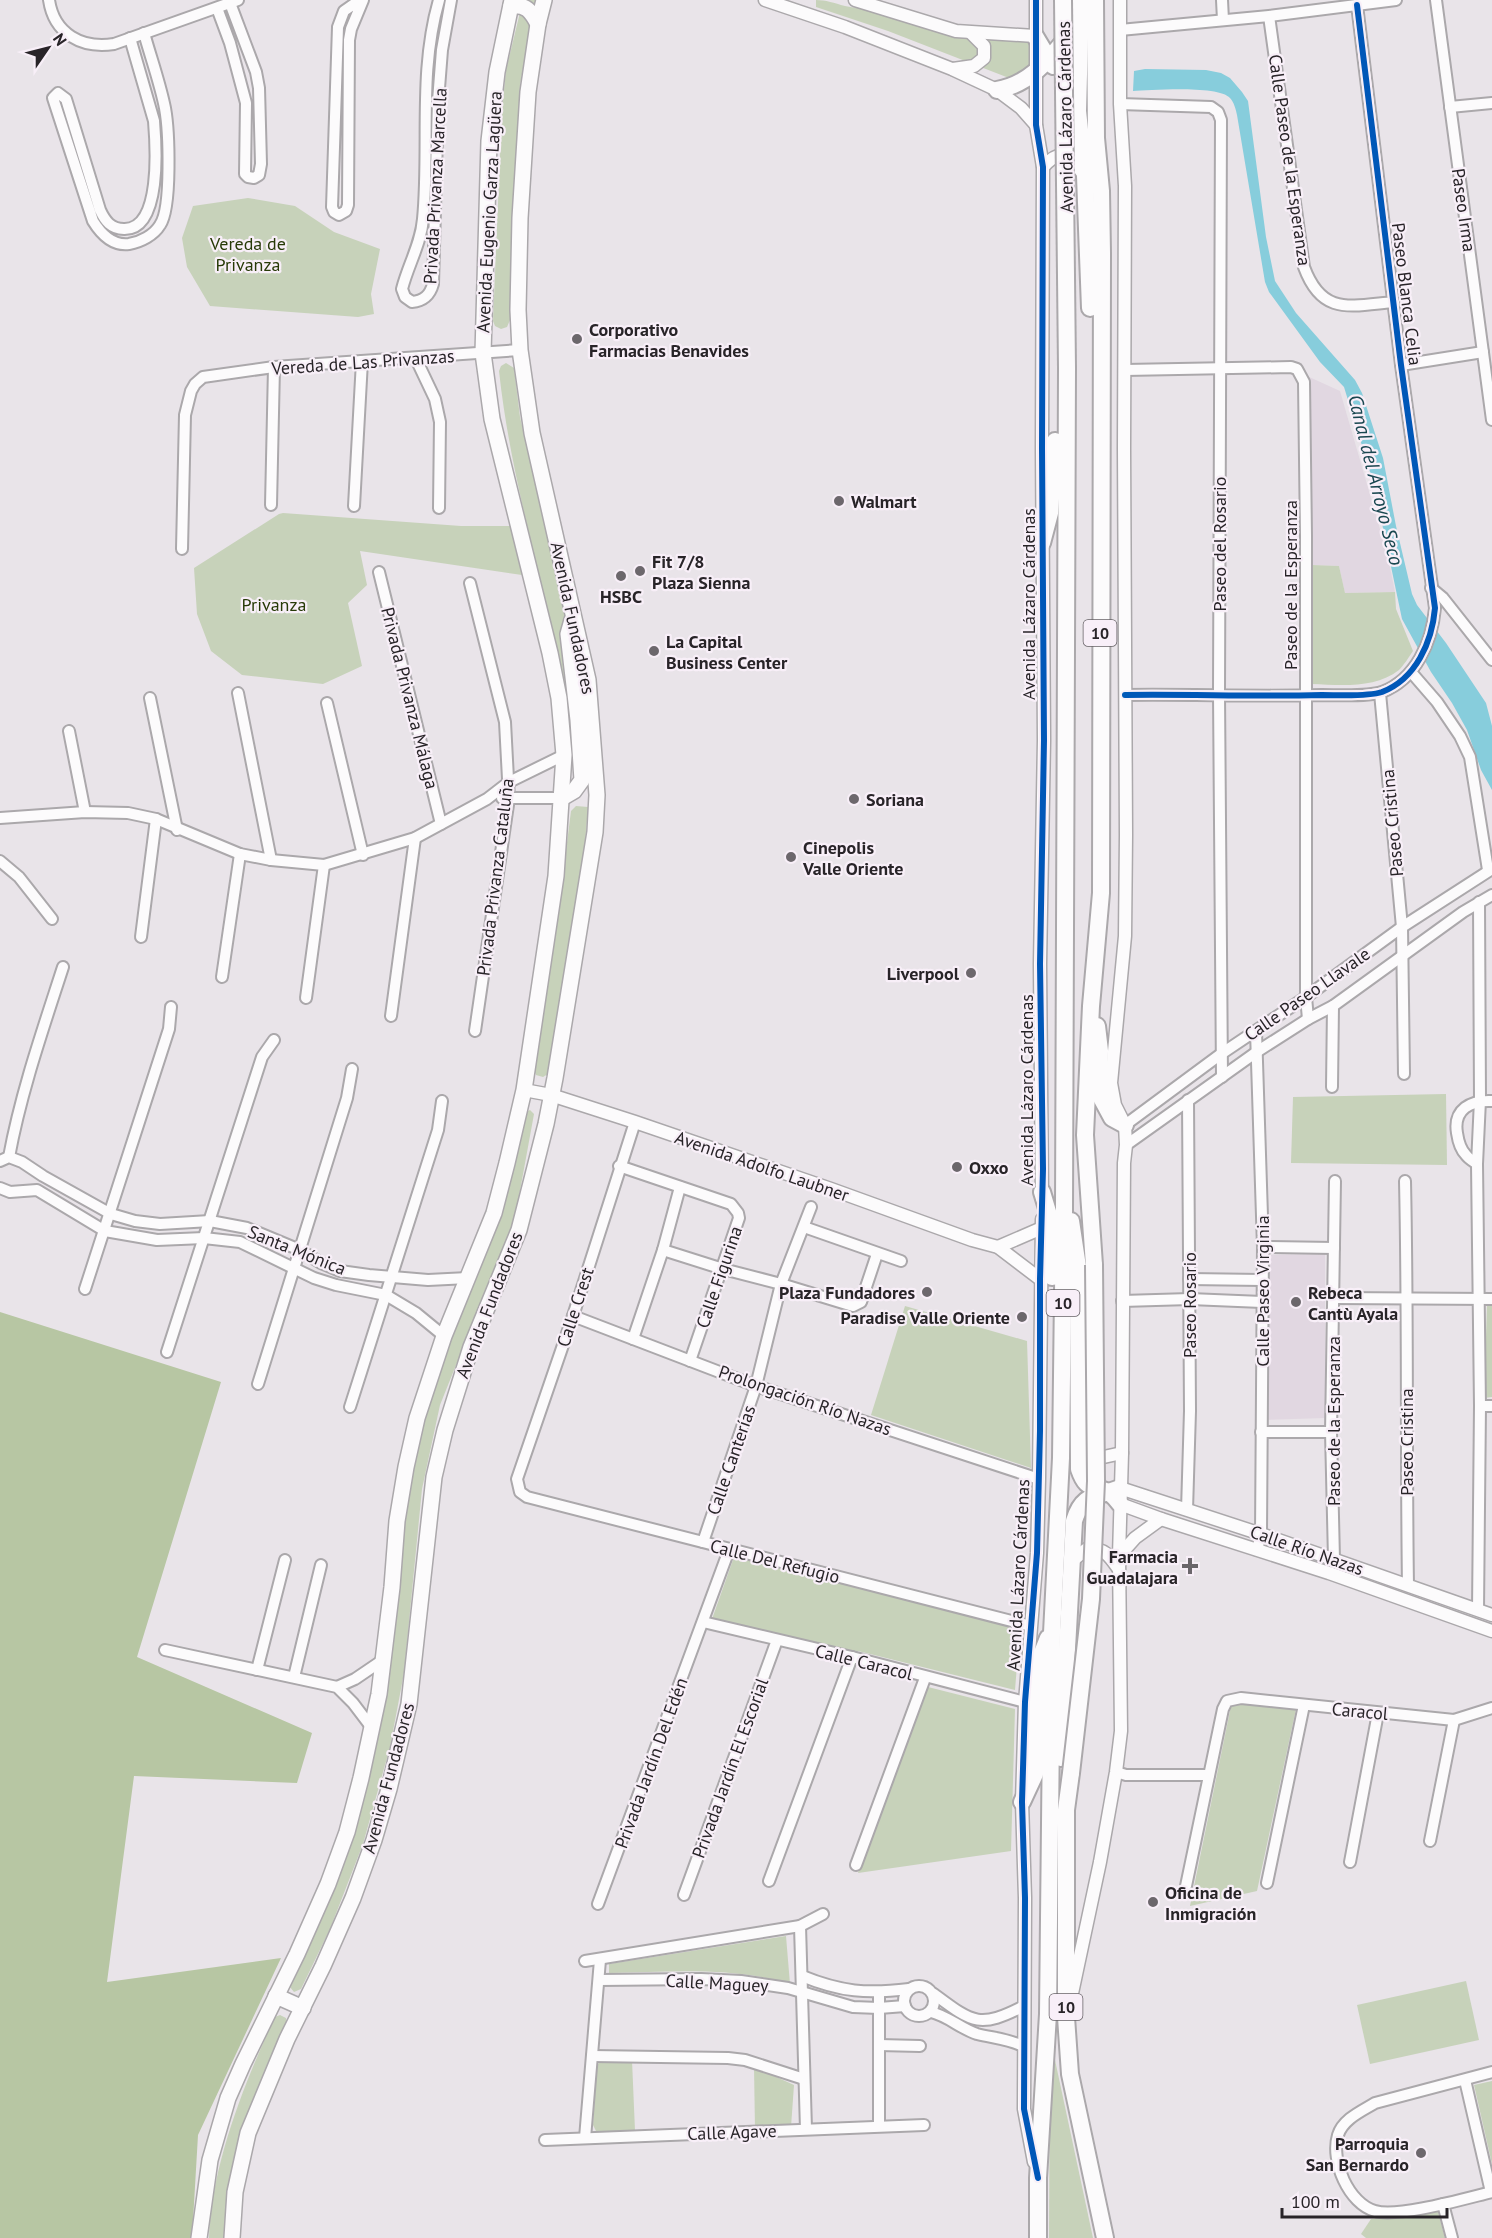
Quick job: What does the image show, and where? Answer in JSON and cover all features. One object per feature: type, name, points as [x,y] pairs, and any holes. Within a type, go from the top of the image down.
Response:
[{"type":"highway","name":"Avenida Lázaro Cárdenas","points":[[1038,2238],[1038,2178],[1048,2014],[1052,1633],[1061,1419],[1064,1211],[1066,376],[1063,0]]},
{"type":"highway","points":[[1081,0],[1078,111],[1085,176],[1091,326],[1100,341]]},
{"type":"highway","name":"Avenida Lázaro Cárdenas","points":[[1095,0],[1096,138],[1101,191],[1101,893],[1091,1006],[1085,1136],[1094,1265],[1096,1481],[1092,1588],[1081,1701],[1066,1810],[1064,1947],[1070,2074],[1105,2238]]},
{"type":"highway","points":[[997,90],[1017,85],[1036,72],[1080,21]]},
{"type":"highway","points":[[1035,36],[1054,53],[1079,70]]},
{"type":"highway","points":[[1054,53],[1078,111]]},
{"type":"highway","points":[[1042,543],[1050,513],[1057,405],[1066,376]]},
{"type":"highway","points":[[1091,1006],[1096,1021],[1100,1051],[1099,1094],[1112,1118],[1125,1125]]},
{"type":"highway","points":[[1042,1192],[1049,1215],[1052,1255],[1052,1389],[1061,1419]]},
{"type":"highway","points":[[1064,1211],[1073,1224],[1078,1267],[1079,1469],[1083,1480],[1089,1486],[1117,1495]]},
{"type":"highway","points":[[1050,1833],[1059,1786],[1074,1521],[1077,1509],[1084,1500],[1091,1496],[1117,1495]]},
{"type":"highway","points":[[1022,1802],[1035,1774],[1040,1658],[1044,1644],[1052,1633]]},
{"type":"main road","name":"Avenida Eugenio Garza Lagüera","points":[[520,350],[518,310],[520,218],[528,92],[544,0]]},
{"type":"main road","name":"Avenida Eugenio Garza Lagüera","points":[[483,353],[489,141],[497,72],[512,3]]},
{"type":"main road","points":[[512,3],[527,9],[538,24]]},
{"type":"main road","name":"Avenida Fundadores","points":[[232,2238],[235,2192],[248,2133],[268,2081],[352,1898],[374,1840],[389,1789],[409,1704],[434,1477],[445,1430],[471,1347],[519,1230],[551,1095],[595,832],[597,795],[588,680],[532,433],[520,350]]},
{"type":"main road","name":"Avenida Fundadores","points":[[199,2238],[210,2160],[222,2117],[243,2064],[297,1954],[347,1832],[379,1694],[392,1587],[397,1521],[405,1467],[417,1418],[444,1336],[494,1213],[524,1090],[556,876],[564,755],[559,698],[492,419],[483,353]]},
{"type":"main road","points":[[562,798],[574,792],[582,780],[568,634],[574,616]]},
{"type":"main road","points":[[276,1996],[303,2008]]},
{"type":"street","points":[[49,0],[58,26],[73,39],[103,46],[234,2],[251,54],[259,88],[261,164],[259,175],[254,178],[245,174],[247,122],[244,89],[218,8]]},
{"type":"street","points":[[362,0],[349,40],[348,205],[344,213],[339,215],[334,212],[333,207],[338,27],[344,12],[362,0]]},
{"type":"street","name":"Privada Privanza Marcella","points":[[439,0],[429,46],[425,101],[422,234],[402,289],[405,297],[412,302],[424,298],[431,291],[433,284],[438,101],[442,50],[451,0]]},
{"type":"street","points":[[765,0],[804,6],[952,69],[997,90],[1021,108],[1036,125]]},
{"type":"street","points":[[855,0],[937,26],[971,33],[1035,36]]},
{"type":"street","name":"Avenida Lázaro Cárdenas","points":[[1036,0],[1036,125],[1043,167],[1044,740],[1040,964],[1042,1228],[1039,1479],[1025,1702],[1022,1802],[1025,1898],[1024,2109],[1038,2178]]},
{"type":"street","name":"Avenida Lázaro Cárdenas","points":[[1066,2017],[1116,1772],[1121,1731],[1117,1495],[1122,1453],[1122,1301],[1126,1145],[1125,1125],[1115,1105],[1111,1083],[1125,936],[1125,186],[1120,104],[1120,0]]},
{"type":"street","points":[[1222,0],[1223,20]]},
{"type":"street","points":[[1120,30],[1269,16],[1396,0]]},
{"type":"street","name":"Paseo Irma","points":[[1436,0],[1492,420]]},
{"type":"street","name":"Paseo Blanca Celia","points":[[1357,4],[1401,365],[1435,608],[1430,634],[1414,668]]},
{"type":"street","name":"Calle Paseo de la Esperanza","points":[[1269,16],[1304,267],[1310,284],[1318,294],[1337,304],[1348,306],[1394,302]]},
{"type":"street","points":[[130,38],[154,121],[155,154],[151,204],[147,216],[142,221],[127,230],[111,225],[103,216],[66,99],[58,93],[54,96],[53,101],[87,206],[98,230],[112,241],[128,244],[148,237],[161,225],[167,194],[167,121],[144,33]]},
{"type":"street","points":[[952,69],[974,66],[984,58],[984,46],[971,33]]},
{"type":"street","points":[[425,101],[438,101]]},
{"type":"street","points":[[1449,107],[1492,103]]},
{"type":"street","name":"Paseo del Rosario","points":[[1120,104],[1211,107],[1218,112],[1221,120],[1219,694],[1222,1077]]},
{"type":"street","points":[[335,110],[349,110]]},
{"type":"street","points":[[154,121],[167,121]]},
{"type":"street","points":[[1043,167],[1055,157],[1065,155],[1072,159],[1085,176]]},
{"type":"street","points":[[75,168],[87,165]]},
{"type":"street","points":[[127,230],[128,244]]},
{"type":"street","name":"Vereda de Las Privanzas","points":[[182,549],[184,415],[195,384],[207,376],[274,367],[416,359],[520,350]]},
{"type":"street","points":[[1401,365],[1483,352]]},
{"type":"street","points":[[416,359],[435,399],[440,422],[439,508]]},
{"type":"street","points":[[354,507],[362,361]]},
{"type":"street","points":[[271,505],[274,367]]},
{"type":"street","name":"Paseo de la Esperanza","points":[[1125,370],[1291,367],[1297,369],[1304,382],[1306,997],[1308,1019]]},
{"type":"street","name":"Privada Privanza Málaga","points":[[379,572],[441,824]]},
{"type":"street","name":"Privada Privanza Cataluña","points":[[471,583],[505,722],[509,782],[509,798],[475,1032]]},
{"type":"street","points":[[1431,587],[1443,598],[1492,660]]},
{"type":"street","points":[[1125,695],[1305,696],[1380,693],[1400,681],[1414,668],[1460,736],[1470,757],[1490,870]]},
{"type":"street","points":[[238,693],[271,860]]},
{"type":"street","name":"Paseo Cristina","points":[[1380,693],[1402,927],[1404,1074]]},
{"type":"street","points":[[150,698],[177,830]]},
{"type":"street","points":[[327,703],[363,855]]},
{"type":"street","points":[[69,730],[85,812]]},
{"type":"street","points":[[0,818],[85,812],[128,813],[156,819],[177,830],[240,854],[271,860],[324,865],[415,838],[487,799],[509,782],[564,755]]},
{"type":"street","points":[[487,799],[562,798]]},
{"type":"street","points":[[141,937],[156,819]]},
{"type":"street","points":[[391,1016],[415,838]]},
{"type":"street","points":[[222,977],[240,854]]},
{"type":"street","points":[[0,861],[19,877],[52,919]]},
{"type":"street","points":[[306,998],[324,865]]},
{"type":"street","name":"Calle Paseo Llavale","points":[[1125,1125],[1221,1054],[1306,997],[1402,927],[1490,870]]},
{"type":"street","name":"Calle Paseo Llavale","points":[[1126,1145],[1258,1051],[1333,1006],[1403,954],[1492,895]]},
{"type":"street","points":[[1478,1610],[1479,902]]},
{"type":"street","points":[[5,1159],[63,967]]},
{"type":"street","points":[[85,1289],[169,1029],[171,1006]]},
{"type":"street","points":[[1332,1088],[1333,1006]]},
{"type":"street","name":"Calle Paseo Virginia","points":[[1256,1031],[1263,1247],[1261,1533],[1257,1550]]},
{"type":"street","points":[[167,1352],[261,1057],[274,1040]]},
{"type":"street","points":[[258,1384],[347,1098],[352,1069]]},
{"type":"street","name":"Avenida Adolfo Laubner","points":[[524,1090],[551,1095],[635,1122],[972,1240],[998,1247],[1040,1279]]},
{"type":"street","name":"Paseo Rosario","points":[[1187,1510],[1190,1411],[1188,1100]]},
{"type":"street","points":[[1477,1164],[1465,1155],[1456,1120],[1460,1111],[1466,1106],[1480,1100],[1492,1101]]},
{"type":"street","points":[[350,1407],[438,1130],[442,1101]]},
{"type":"street","name":"Calle Crest","points":[[520,1491],[517,1479],[573,1316],[619,1166],[635,1122]]},
{"type":"street","name":"Santa Mónica","points":[[5,1159],[22,1162],[111,1214],[135,1221],[160,1224],[210,1221],[247,1228],[300,1250],[340,1271],[428,1280],[468,1278]]},
{"type":"street","name":"Calle Figurina","points":[[619,1166],[731,1204],[738,1213],[739,1218],[723,1269],[690,1362]]},
{"type":"street","points":[[0,1188],[10,1192],[37,1190],[43,1176]]},
{"type":"street","name":"Paseo de la Esperanza","points":[[1334,1559],[1331,1432],[1335,1298],[1335,1181]]},
{"type":"street","name":"Paseo Cristina","points":[[1405,1181],[1408,1299],[1406,1438],[1408,1586]]},
{"type":"street","points":[[633,1339],[663,1250],[680,1187]]},
{"type":"street","name":"Santa Mónica","points":[[37,1190],[105,1231],[157,1239],[204,1238],[240,1242],[314,1278],[386,1295],[416,1313],[444,1336]]},
{"type":"street","name":"Calle Canterías","points":[[703,1542],[756,1386],[781,1284],[811,1207]]},
{"type":"street","points":[[804,1227],[901,1261]]},
{"type":"street","points":[[998,1247],[1042,1228]]},
{"type":"street","points":[[1263,1247],[1334,1248]]},
{"type":"street","points":[[663,1250],[853,1306],[861,1302],[877,1254]]},
{"type":"street","points":[[1190,1279],[1262,1280]]},
{"type":"street","points":[[1335,1298],[1492,1299]]},
{"type":"street","points":[[1122,1301],[1190,1299],[1262,1302]]},
{"type":"street","name":"Prolongación Río Nazas","points":[[573,1316],[756,1386],[1039,1479]]},
{"type":"street","points":[[1480,1406],[1492,1406]]},
{"type":"street","points":[[1261,1432],[1331,1432]]},
{"type":"street","points":[[1078,1445],[1091,1457],[1099,1458],[1122,1453]]},
{"type":"street","name":"Calle Del Refugio","points":[[520,1491],[527,1497],[1031,1626]]},
{"type":"street","name":"Calle Río Nazas","points":[[1117,1495],[1187,1510],[1261,1533],[1492,1615]]},
{"type":"street","name":"Calle Río Nazas","points":[[1117,1495],[1161,1519],[1492,1630]]},
{"type":"street","points":[[1479,1507],[1492,1507]]},
{"type":"street","points":[[1119,1556],[1135,1538],[1161,1519]]},
{"type":"street","points":[[1073,1560],[1088,1548],[1099,1548],[1106,1551],[1119,1569]]},
{"type":"street","name":"Privada Jardín Del Edén","points":[[598,1904],[729,1550]]},
{"type":"street","points":[[257,1670],[285,1560]]},
{"type":"street","points":[[294,1677],[321,1565]]},
{"type":"street","name":"Calle Caracol","points":[[703,1622],[1025,1702]]},
{"type":"street","name":"Privada Jardín El Escorial","points":[[684,1895],[777,1640]]},
{"type":"street","points":[[165,1650],[337,1687],[372,1728]]},
{"type":"street","points":[[769,1881],[852,1658]]},
{"type":"street","points":[[337,1687],[355,1679],[383,1660]]},
{"type":"street","points":[[856,1865],[925,1678]]},
{"type":"street","name":"Caracol","points":[[1209,1775],[1223,1709],[1227,1701],[1241,1698],[1454,1720],[1492,1708]]},
{"type":"street","points":[[1266,1883],[1304,1705]]},
{"type":"street","points":[[1350,1862],[1378,1713]]},
{"type":"street","points":[[1430,1841],[1454,1720]]},
{"type":"street","points":[[1116,1772],[1126,1775],[1209,1775],[1186,1886]]},
{"type":"street","name":"Calle Maguey","points":[[585,1961],[800,1926],[823,1914]]},
{"type":"street","points":[[800,1926],[806,2129]]},
{"type":"street","points":[[585,2138],[600,1960]]},
{"type":"street","points":[[802,1976],[828,1987],[879,1993],[909,1989],[918,1985],[927,1987],[961,2013],[980,2021],[1003,2017],[1024,2006]]},
{"type":"street","name":"Calle Maguey","points":[[599,1980],[741,1981],[802,1992],[854,2007],[904,2006]]},
{"type":"street","points":[[909,1989],[904,1997],[904,2006],[909,2013],[916,2016],[924,2016],[931,2012],[935,2003],[934,1994]]},
{"type":"street","points":[[879,1993],[879,2126]]},
{"type":"street","points":[[931,2012],[940,2014],[977,2034],[1002,2038],[1023,2046]]},
{"type":"street","points":[[977,2034],[980,2021]]},
{"type":"street","points":[[879,2044],[920,2046]]},
{"type":"street","points":[[592,2056],[728,2058],[745,2060],[804,2079]]},
{"type":"street","points":[[1465,2080],[1492,2192],[1443,2204],[1393,2211],[1376,2212],[1360,2204],[1348,2190],[1338,2162],[1338,2136],[1344,2125],[1375,2103],[1492,2072]]},
{"type":"street","name":"Calle Agave","points":[[546,2139],[924,2125]]},
{"type":"street","points":[[1443,2204],[1452,2238]]},
{"type":"shaded area","points":[[1307,376],[1340,391],[1388,557],[1395,592],[1345,593],[1339,566],[1312,565]]},
{"type":"shaded area","name":"Rebeca Cantù Ayala","points":[[1325,1254],[1325,1418],[1264,1420],[1267,1255]]},
{"type":"green space","points":[[523,0],[539,0],[529,35],[520,85],[510,320],[507,327],[501,329],[495,326],[493,321],[502,109],[506,70]]},
{"type":"green space","points":[[816,0],[1033,38],[1032,87],[888,31],[816,7]]},
{"type":"green space","name":"Vereda de Privanza","points":[[248,198],[295,206],[334,232],[380,249],[371,294],[374,314],[358,317],[210,306],[187,267],[182,238],[193,206]]},
{"type":"green space","points":[[506,363],[514,368],[520,417],[564,607],[573,732],[555,642],[513,462],[499,371]]},
{"type":"green space","name":"Privanza","points":[[283,513],[461,526],[511,526],[522,575],[360,551],[367,585],[348,603],[362,666],[323,684],[242,675],[211,651],[197,614],[194,568]]},
{"type":"green space","points":[[1312,565],[1339,566],[1345,593],[1395,592],[1396,609],[1413,651],[1399,670],[1390,676],[1368,683],[1312,684]]},
{"type":"green space","points":[[576,806],[588,807],[585,844],[551,1069],[543,1077],[536,1075],[533,1067],[558,914],[571,811]]},
{"type":"green space","points":[[1446,1094],[1447,1165],[1291,1163],[1293,1097]]},
{"type":"green space","points":[[530,1110],[534,1114],[515,1218],[440,1405],[422,1489],[404,1673],[390,1747],[363,1844],[330,1929],[301,1989],[294,1992],[290,1987],[291,1979],[319,1921],[387,1684],[396,1620],[401,1547],[417,1440],[450,1336],[493,1235],[512,1175],[526,1112]]},
{"type":"green space","points":[[1487,1305],[1492,1305],[1492,1397],[1484,1398]]},
{"type":"green space","points":[[905,1306],[1027,1341],[1031,1468],[871,1415]]},
{"type":"green space","points":[[0,1312],[221,1382],[137,1657],[312,1733],[297,1783],[134,1776],[107,1982],[281,1958],[198,2135],[192,2238],[0,2238]]},
{"type":"green space","points":[[734,1557],[1020,1628],[1015,1690],[858,1651],[856,1657],[712,1619]]},
{"type":"green space","points":[[928,1687],[1015,1709],[1011,1851],[858,1873]]},
{"type":"green space","points":[[1232,1701],[1296,1709],[1257,1891],[1190,1906]]},
{"type":"green space","points":[[786,1936],[790,1984],[768,1978],[723,1972],[609,1973],[609,1964]]},
{"type":"green space","points":[[1466,1981],[1479,2040],[1370,2064],[1357,2005]]},
{"type":"green space","points":[[280,2015],[286,2018],[287,2024],[236,2160],[225,2238],[209,2238],[216,2182],[232,2124],[241,2096],[275,2017]]},
{"type":"green space","points":[[632,2060],[635,2131],[596,2131],[593,2125],[597,2065],[601,2061]]},
{"type":"green space","points":[[1050,2060],[1055,2060],[1093,2238],[1049,2238]]},
{"type":"green space","points":[[754,2067],[794,2085],[791,2127],[755,2130]]},
{"type":"green space","points":[[1492,2081],[1492,2164],[1474,2085]]},
{"type":"green space","points":[[1438,2212],[1445,2238],[1366,2238],[1361,2234],[1371,2219]]},
{"type":"water","name":"Canal del Arroyo Seco","points":[[1145,69],[1206,70],[1221,73],[1230,78],[1248,101],[1266,237],[1275,281],[1296,313],[1355,380],[1362,393],[1383,458],[1412,594],[1417,605],[1446,643],[1486,703],[1492,726],[1492,790],[1481,770],[1467,730],[1402,619],[1374,485],[1344,387],[1320,362],[1269,292],[1265,282],[1234,104],[1230,98],[1213,91],[1184,89],[1133,91],[1134,71]]},
{"type":"cycle path","points":[[1036,0],[1036,125],[1043,167],[1044,740],[1040,964],[1043,1169],[1037,1553],[1025,1702],[1022,1802],[1025,1898],[1024,2109],[1038,2178]]},
{"type":"cycle path","points":[[1125,695],[1376,694],[1394,686],[1404,678],[1413,669],[1426,646],[1435,608],[1401,365],[1357,5]]},
{"type":"place","name":"Corporativo Farmacias Benavides","points":[[577,339]]},
{"type":"place","name":"Walmart","points":[[839,501]]},
{"type":"place","name":"Fit 7/8 Plaza Sienna","points":[[640,571]]},
{"type":"place","name":"HSBC","points":[[621,576]]},
{"type":"place","name":"La Capital Business Center","points":[[654,651]]},
{"type":"place","name":"Soriana","points":[[854,799]]},
{"type":"place","name":"Cinepolis Valle Oriente","points":[[791,857]]},
{"type":"place","name":"Liverpool","points":[[971,973]]},
{"type":"place","name":"Oxxo","points":[[957,1167]]},
{"type":"place","name":"Plaza Fundadores","points":[[927,1292]]},
{"type":"place","name":"Rebeca Cantù Ayala","points":[[1296,1302]]},
{"type":"place","name":"Paradise Valle Oriente","points":[[1022,1317]]},
{"type":"place","name":"Farmacia Guadalajara","points":[[1190,1566]]},
{"type":"place","name":"Oficina de Inmigración","points":[[1153,1902]]},
{"type":"place","name":"Parroquia San Bernardo","points":[[1421,2153]]}]
